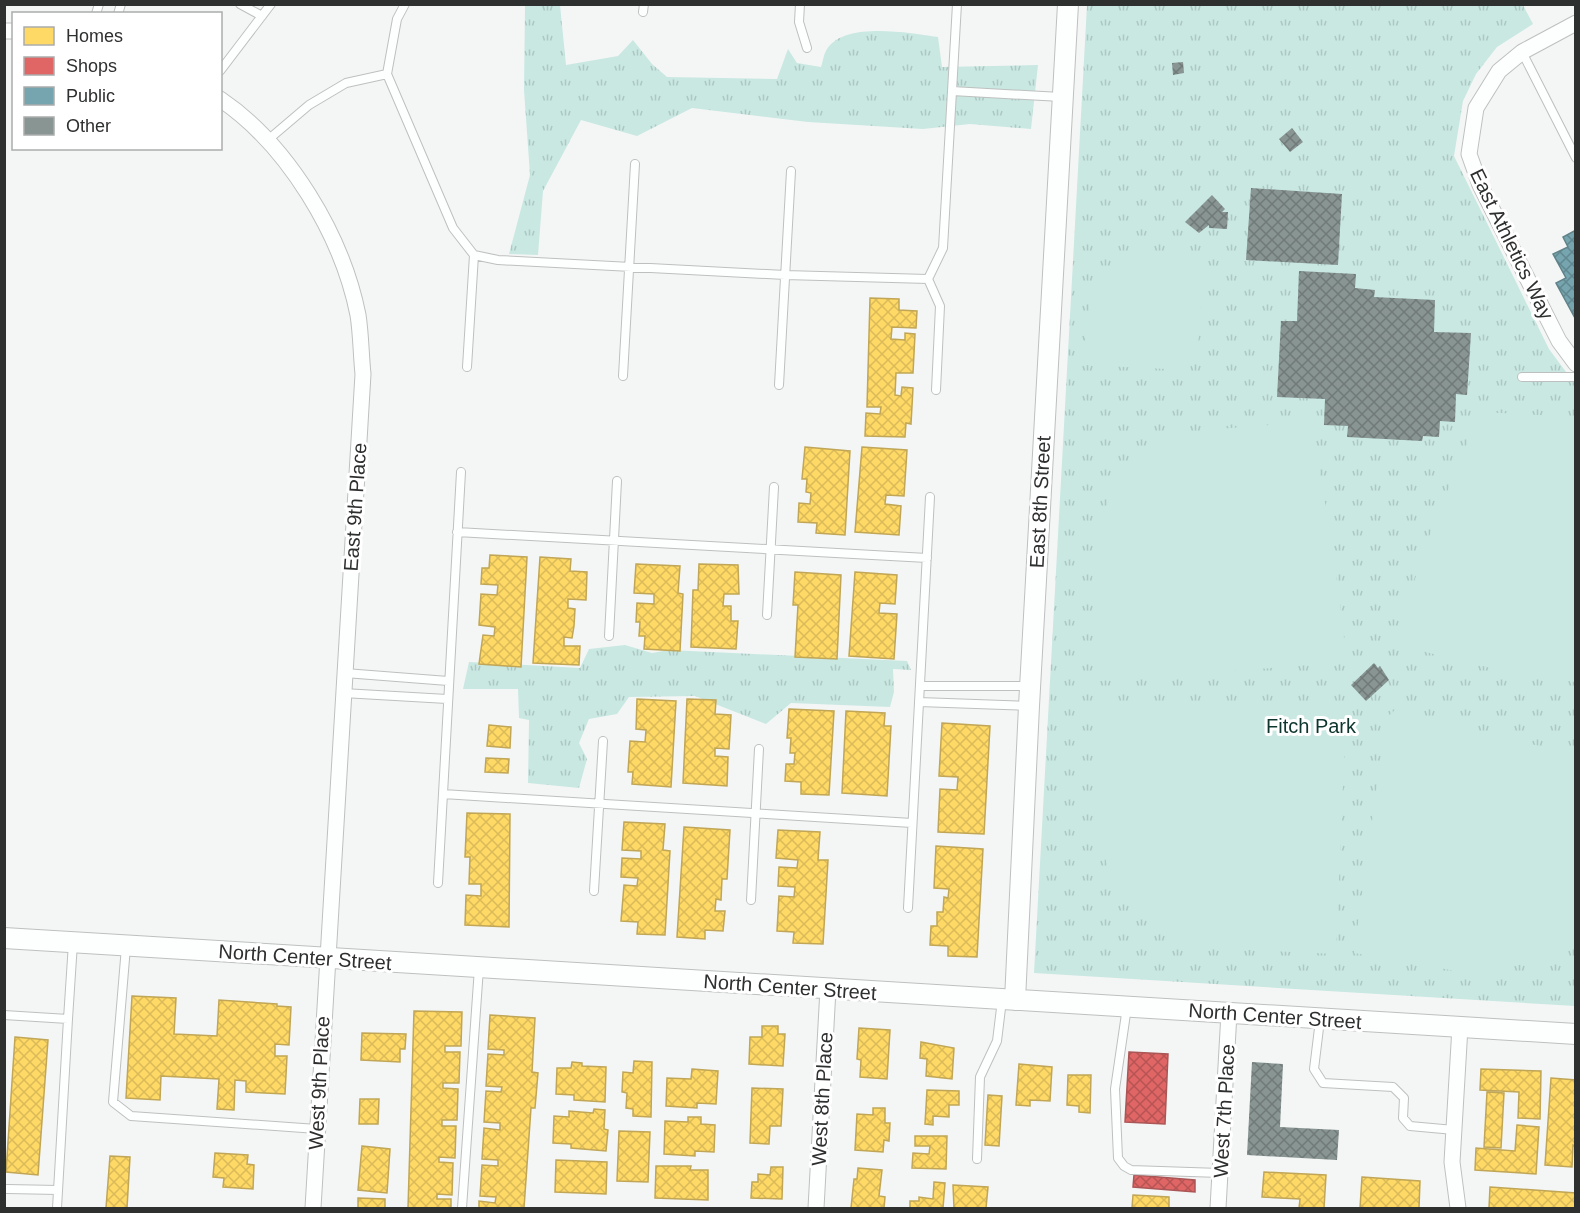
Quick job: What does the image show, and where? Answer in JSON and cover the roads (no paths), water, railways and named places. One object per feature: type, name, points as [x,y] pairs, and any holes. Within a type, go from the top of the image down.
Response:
[{"type":"street","name":"East 8th Street","points":[[1009,1000],[1029,706],[1068,4]]},
{"type":"street","name":"East Athletics Way","points":[[1575,23],[1522,52],[1499,71],[1476,108],[1469,154],[1485,195],[1559,341],[1575,364]]},
{"type":"street","name":"East 9th Place","points":[[222,100],[269,139],[319,213],[344,266],[358,315],[363,374],[326,958]]},
{"type":"street","name":"North Center Street","points":[[4,938],[1575,1034]]},
{"type":"street","name":"West 9th Place","points":[[313,1209],[326,958]]},
{"type":"street","name":"West 8th Place","points":[[816,1209],[828,989]]},
{"type":"street","name":"West 7th Place","points":[[1218,1209],[1229,1013]]},
{"type":"street","points":[[1458,1209],[1452,1162],[1460,1027]]},
{"type":"lane","points":[[240,4],[262,16]]},
{"type":"lane","points":[[222,68],[271,4]]},
{"type":"lane","points":[[405,4],[397,19],[387,74],[453,228],[474,255],[498,260],[629,267],[928,279]]},
{"type":"lane","points":[[800,4],[799,22],[807,48]]},
{"type":"lane","points":[[936,390],[940,306],[928,279],[943,248],[957,4]]},
{"type":"lane","points":[[1522,52],[1575,158]]},
{"type":"lane","points":[[269,139],[309,105],[346,83],[387,74]]},
{"type":"lane","points":[[952,92],[1063,97]]},
{"type":"lane","points":[[623,375],[635,164]]},
{"type":"lane","points":[[779,385],[791,171]]},
{"type":"lane","points":[[467,367],[474,255]]},
{"type":"lane","points":[[1522,377],[1575,377]]},
{"type":"lane","points":[[438,883],[461,472]]},
{"type":"lane","points":[[609,636],[617,480]]},
{"type":"lane","points":[[767,615],[774,487]]},
{"type":"lane","points":[[908,908],[930,497]]},
{"type":"lane","points":[[457,532],[927,558]]},
{"type":"lane","points":[[344,673],[448,681]]},
{"type":"lane","points":[[920,686],[1030,686]]},
{"type":"lane","points":[[343,693],[447,699]]},
{"type":"lane","points":[[919,702],[1029,706]]},
{"type":"lane","points":[[594,891],[603,741]]},
{"type":"lane","points":[[751,900],[759,749]]},
{"type":"lane","points":[[443,794],[912,823]]},
{"type":"lane","points":[[57,1209],[73,942]]},
{"type":"lane","points":[[126,946],[113,1102],[130,1116],[317,1129]]},
{"type":"lane","points":[[462,1209],[479,967]]},
{"type":"lane","points":[[977,1159],[980,1077],[997,1041],[1009,1000]]},
{"type":"lane","points":[[1127,1007],[1115,1089],[1118,1158],[1124,1166],[1131,1170],[1220,1173]]},
{"type":"lane","points":[[4,1015],[68,1019]]},
{"type":"lane","points":[[1320,1018],[1314,1069],[1323,1083],[1393,1087],[1404,1098],[1403,1118],[1410,1126],[1454,1130]]},
{"type":"lane","points":[[7,1189],[58,1190]]},
{"type":"park label","name":"Fitch Park","points":[[1311,726]]}]
